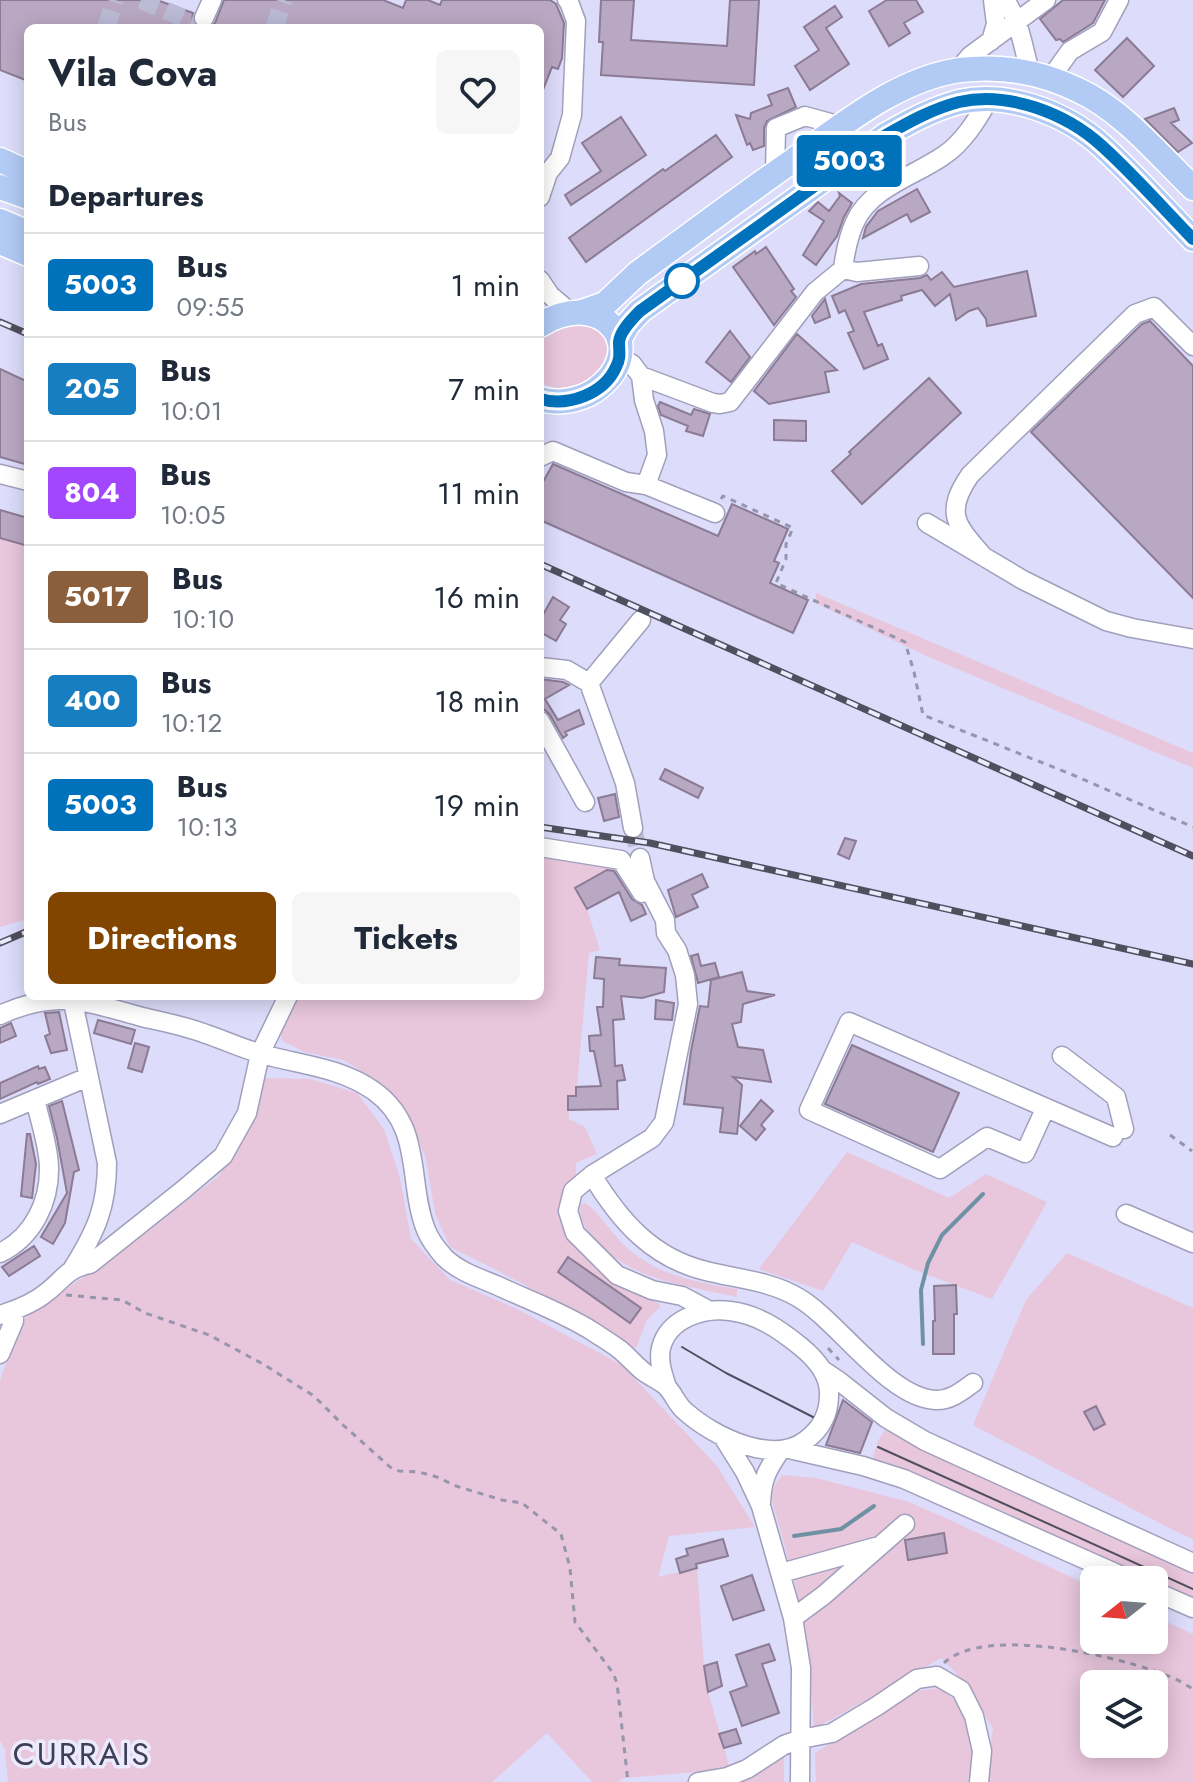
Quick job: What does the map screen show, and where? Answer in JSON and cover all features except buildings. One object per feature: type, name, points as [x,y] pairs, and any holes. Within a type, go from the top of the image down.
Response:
[{"type":"main road","points":[[544,323],[605,304],[638,273],[871,106],[913,83],[958,70],[996,68],[1040,76],[1080,90],[1124,119],[1193,188]]},
{"type":"main road","points":[[544,400],[570,401],[589,394],[603,384],[614,372],[628,324],[640,311],[886,135],[924,114],[960,102],[989,99],[1020,104],[1061,118],[1101,145],[1193,239]]},
{"type":"main road","points":[[0,159],[24,171]]},
{"type":"main road","points":[[0,187],[24,196]]},
{"type":"main road","points":[[0,221],[24,231]]},
{"type":"main road","points":[[0,242],[24,252]]},
{"type":"main road","points":[[576,312],[599,316],[610,324],[620,348]]},
{"type":"street","points":[[204,18],[212,0]]},
{"type":"street","points":[[544,185],[548,173],[560,158],[572,115],[576,21],[567,0]]},
{"type":"street","points":[[991,41],[996,24],[993,0]]},
{"type":"street","points":[[1006,0],[1041,4]]},
{"type":"street","points":[[1006,0],[1040,76],[1070,51],[1102,32],[1119,0]]},
{"type":"street","points":[[958,70],[970,56],[1041,4]]},
{"type":"street","points":[[603,384],[641,376],[713,403],[730,402],[815,292],[843,269],[846,245],[855,219],[866,205],[945,155],[977,120],[989,99]]},
{"type":"street","points":[[775,173],[776,128],[805,116],[841,126]]},
{"type":"street","points":[[0,159],[24,159]]},
{"type":"street","points":[[843,269],[857,272],[919,266]]},
{"type":"street","points":[[544,286],[550,295],[576,312]]},
{"type":"street","points":[[983,556],[960,530],[954,508],[959,490],[981,464],[1135,314],[1154,307],[1193,346]]},
{"type":"street","points":[[620,348],[641,376],[644,400],[654,431],[657,455],[646,485]]},
{"type":"street","points":[[544,455],[553,451],[626,482],[646,485],[715,513]]},
{"type":"street","points":[[0,474],[24,480]]},
{"type":"street","points":[[927,523],[1023,580],[1106,621],[1193,639]]},
{"type":"street","points":[[589,683],[641,620]]},
{"type":"street","points":[[544,667],[567,670],[589,683],[625,783],[633,828]]},
{"type":"street","points":[[544,728],[585,802]]},
{"type":"street","points":[[544,848],[615,859],[677,950],[685,975],[688,1004],[664,1122],[652,1138],[592,1175],[573,1191],[568,1211],[575,1233],[617,1275],[652,1290],[682,1296],[708,1310]]},
{"type":"street","points":[[640,858],[645,881],[665,920],[666,933]]},
{"type":"street","points":[[0,1015],[28,1005],[58,1000],[110,1008],[201,1032],[260,1054],[340,1072],[360,1082],[378,1094],[392,1109],[404,1130],[412,1151],[426,1229],[447,1260],[466,1272],[561,1314],[618,1349],[641,1370],[667,1387]]},
{"type":"street","points":[[73,1268],[90,1264],[223,1156],[247,1113],[260,1054],[286,1000]]},
{"type":"street","points":[[0,1354],[14,1321],[7,1312],[46,1293],[73,1268],[90,1240],[107,1188],[107,1163],[73,1002]]},
{"type":"street","points":[[1045,1109],[1025,1153],[987,1137],[940,1169],[809,1110],[849,1022],[1045,1109],[1118,1133],[1116,1097],[1062,1056]]},
{"type":"street","points":[[0,1114],[88,1077]]},
{"type":"street","points":[[0,1253],[27,1233],[44,1203],[49,1164],[35,1099]]},
{"type":"street","points":[[592,1175],[632,1230],[666,1256],[703,1271],[771,1285],[802,1300],[881,1372],[912,1394],[936,1401],[956,1396],[973,1383]]},
{"type":"street","points":[[1126,1214],[1193,1243]]},
{"type":"street","points":[[652,1290],[667,1304],[671,1329]]},
{"type":"street","points":[[1100,1566],[904,1479],[863,1466],[741,1444],[723,1437],[678,1405],[667,1387],[661,1368],[661,1347],[671,1329],[688,1316],[708,1310],[730,1311],[768,1323],[886,1418],[925,1441],[1193,1563]]},
{"type":"street","points":[[618,1349],[643,1352],[661,1347]]},
{"type":"street","points":[[761,1506],[766,1473],[784,1450],[800,1445],[817,1432],[827,1413],[830,1392],[824,1371]]},
{"type":"street","points":[[723,1437],[761,1506],[793,1618],[801,1668],[800,1782]]},
{"type":"street","points":[[793,1618],[905,1524]]},
{"type":"street","points":[[781,1573],[881,1546]]},
{"type":"street","points":[[1168,1597],[1193,1608]]},
{"type":"street","points":[[698,1782],[727,1777],[747,1769],[784,1745],[832,1733],[917,1679],[937,1676],[961,1690],[974,1716],[982,1751],[979,1782]]},
{"type":"path","points":[[715,513],[723,496],[793,528],[786,544],[786,559],[776,583],[905,642],[923,715],[1193,827]]},
{"type":"path","points":[[1170,1135],[1192,1151]]},
{"type":"path","points":[[46,1293],[122,1300],[145,1313],[209,1335],[314,1396],[390,1467],[399,1471],[419,1472],[502,1500],[522,1503],[561,1534],[570,1568],[575,1622],[617,1683],[628,1782]]},
{"type":"path","points":[[937,1676],[941,1666],[953,1655],[964,1651],[1032,1645],[1102,1655],[1173,1678],[1193,1689]]},
{"type":"shaded area","points":[[577,326],[596,330],[605,339],[606,352],[601,365],[590,377],[575,386],[558,388],[544,383],[544,339]]},
{"type":"shaded area","points":[[0,538],[24,545],[24,920],[0,927]]},
{"type":"shaded area","points":[[816,593],[1193,753],[1193,768],[922,654],[816,603]]},
{"type":"shaded area","points":[[544,852],[619,863],[575,888],[587,909],[600,950],[589,953],[576,1096],[568,1096],[569,1119],[585,1127],[597,1154],[576,1163],[576,1177],[558,1213],[567,1238],[596,1268],[611,1280],[660,1304],[647,1320],[636,1348],[589,1319],[450,1247],[435,1213],[426,1159],[408,1114],[384,1086],[344,1060],[304,1052],[281,1040],[283,1020],[297,1000],[544,1000]]},
{"type":"shaded area","points":[[260,1078],[310,1079],[357,1093],[384,1129],[400,1178],[411,1239],[450,1280],[519,1310],[622,1365],[717,1466],[755,1527],[669,1536],[658,1577],[697,1568],[708,1692],[730,1769],[592,1782],[547,1733],[492,1782],[8,1782],[5,1749],[0,1741],[2,1374],[24,1319],[147,1232],[220,1175],[253,1102]]},
{"type":"shaded area","points":[[847,1152],[949,1198],[986,1174],[1047,1202],[992,1299],[852,1242],[823,1291],[759,1269]]},
{"type":"shaded area","points":[[585,1203],[623,1244],[648,1263],[676,1276],[737,1289],[737,1297],[675,1283],[629,1267],[608,1252],[585,1226],[580,1209],[581,1204]]},
{"type":"shaded area","points":[[1067,1253],[1193,1308],[1193,1539],[973,1425],[1026,1300]]},
{"type":"shaded area","points":[[886,1428],[1193,1571],[1193,1599],[1168,1588],[1168,1566],[1119,1566],[916,1474],[872,1460]]},
{"type":"shaded area","points":[[782,1475],[816,1478],[906,1501],[1080,1581],[1080,1654],[1168,1654],[1168,1622],[1193,1634],[1193,1782],[985,1782],[993,1728],[956,1673],[941,1658],[814,1729],[809,1654],[796,1587],[770,1493]]},
{"type":"shaded area","points":[[940,1688],[961,1706],[974,1739],[968,1782],[816,1782],[815,1753],[915,1691]]},
{"type":"shaded area","points":[[784,1756],[784,1782],[717,1782]]},
{"type":"waterway","points":[[923,1344],[921,1290],[928,1263],[942,1235],[983,1194]]},
{"type":"waterway","points":[[794,1536],[841,1529],[874,1506]]},
{"type":"tunnel","points":[[107,24],[115,0]]},
{"type":"tunnel","points":[[141,0],[198,24]]},
{"type":"tunnel","points":[[275,24],[284,0]]},
{"type":"tunnel","points":[[633,828],[640,858]]},
{"type":"tram line","points":[[682,1347],[813,1417]]},
{"type":"tram line","points":[[878,1447],[1193,1589]]},
{"type":"railway","points":[[0,322],[24,332]]},
{"type":"railway","points":[[544,566],[1193,856]]},
{"type":"railway","points":[[544,828],[650,843],[1193,964]]},
{"type":"railway","points":[[0,943],[24,933]]},
{"type":"bus line","name":"5003","points":[[544,400],[570,401],[589,394],[603,384],[618,364],[619,340],[640,311],[886,135],[924,114],[960,102],[989,99],[1020,104],[1061,118],[1101,145],[1193,239]]},
{"type":"district","name":"CURRAIS","points":[[82,1754]]}]
